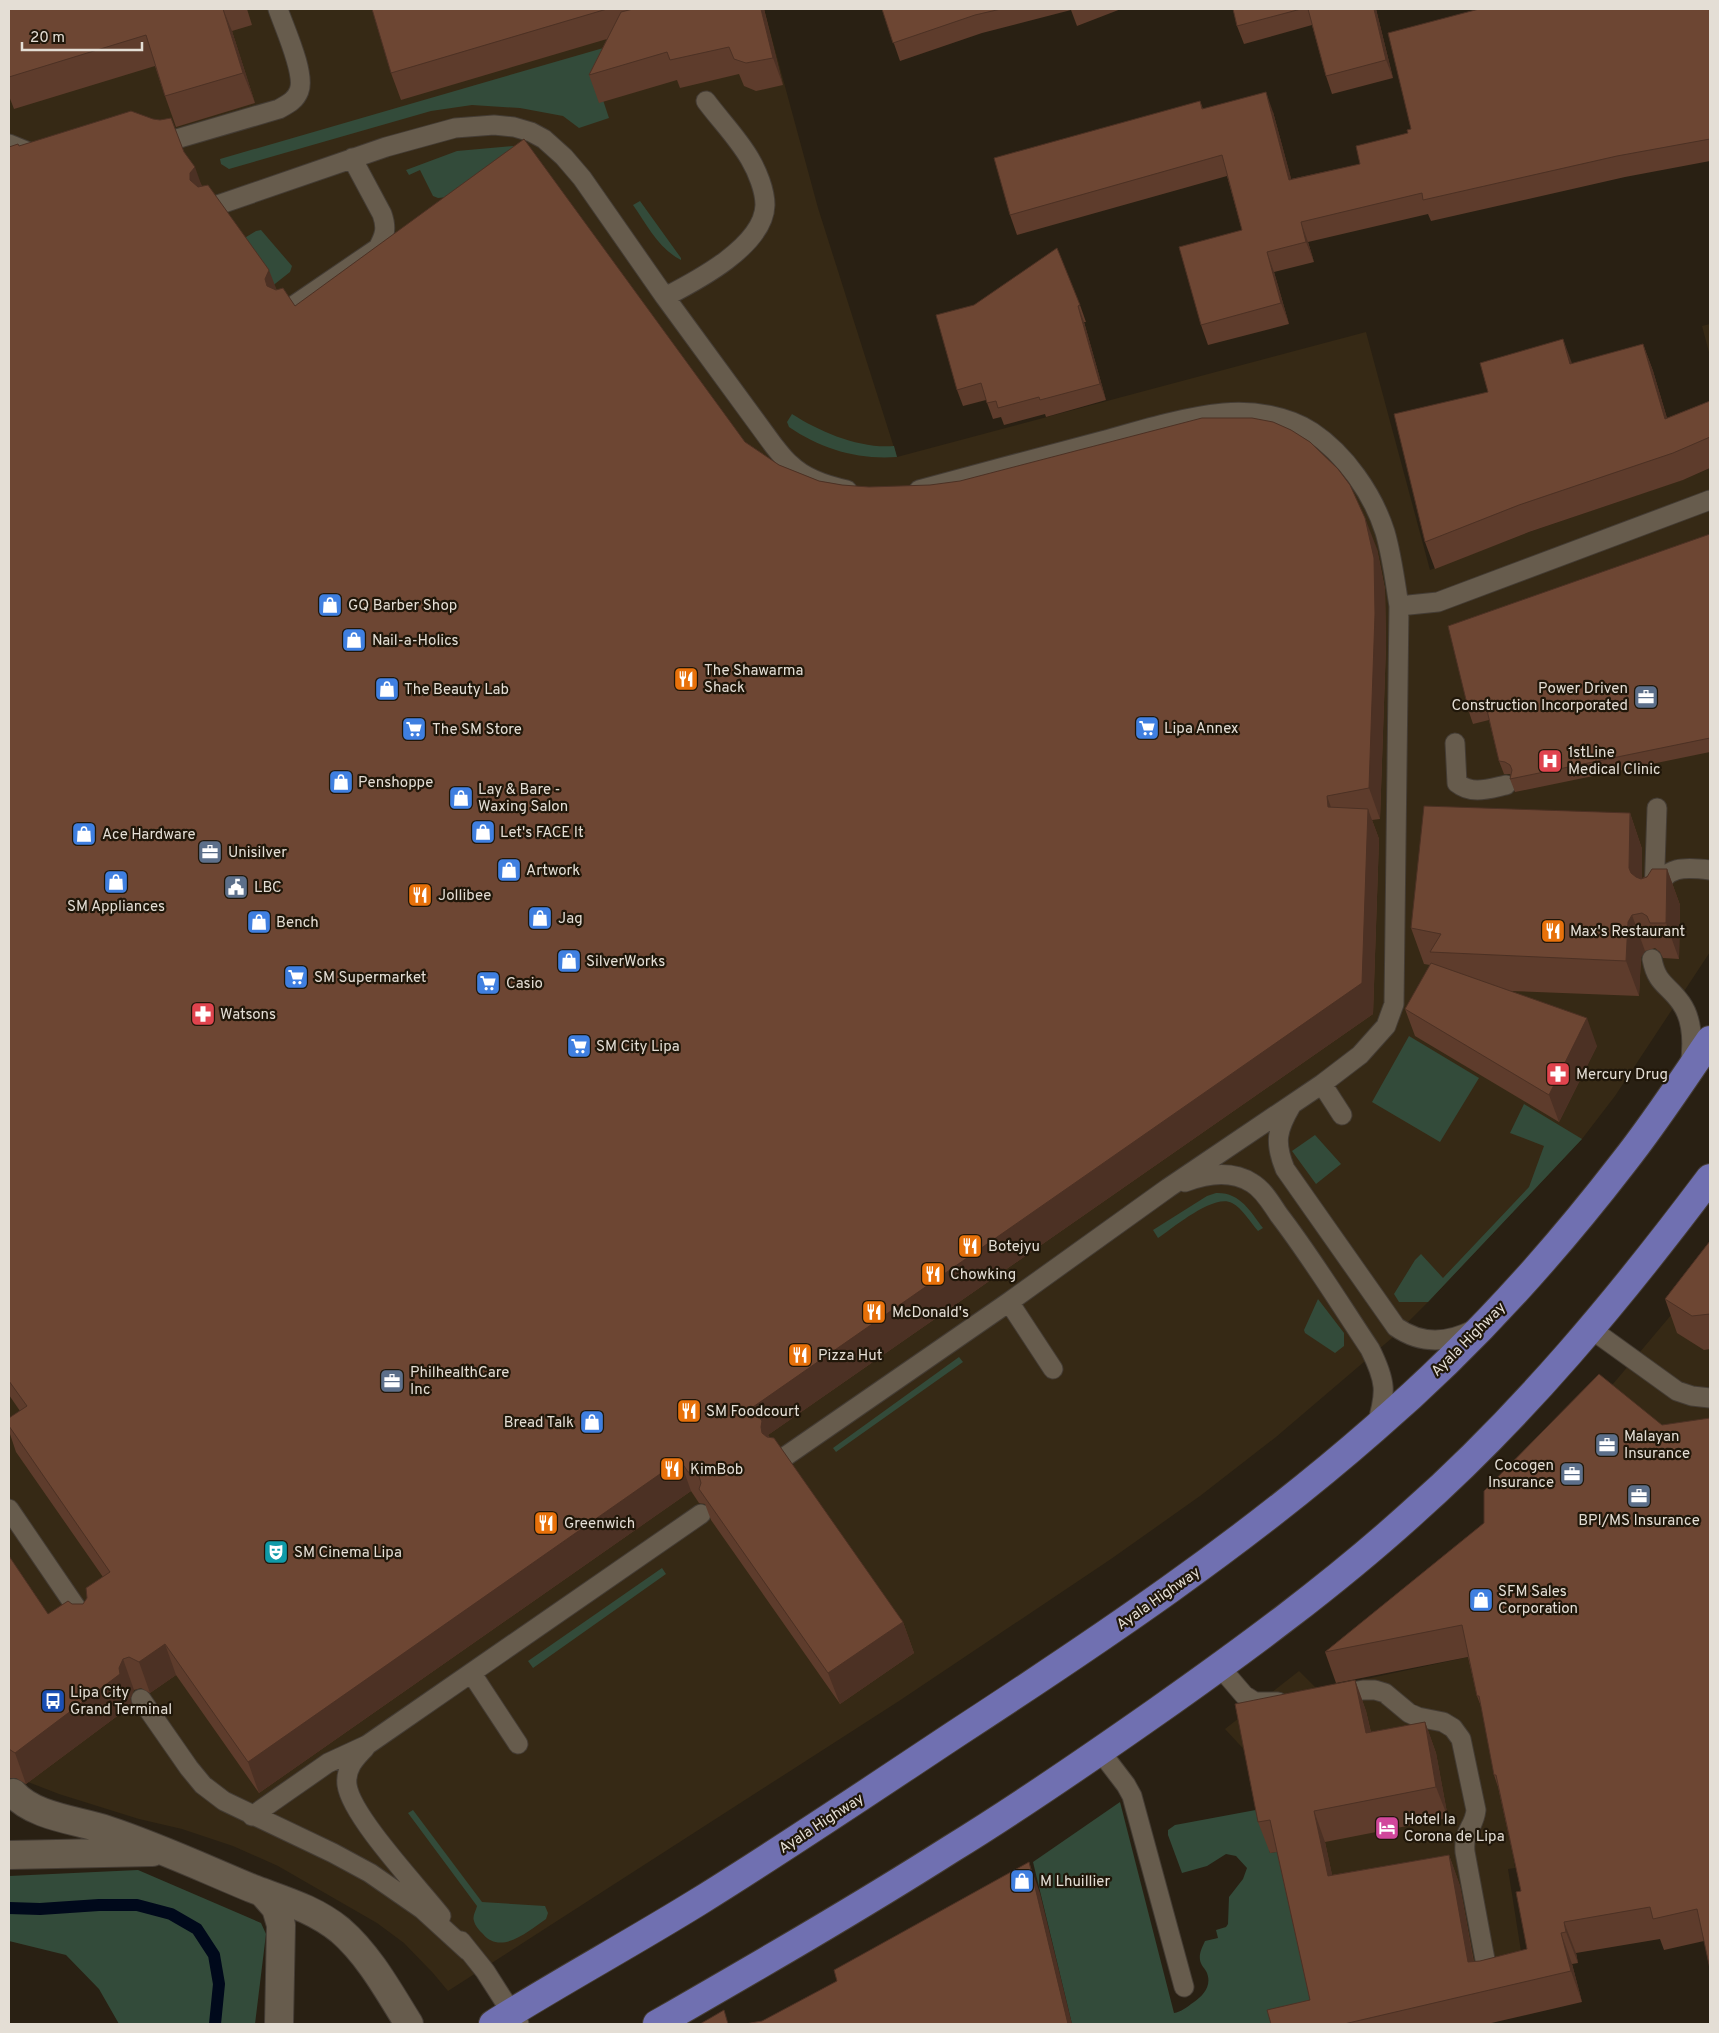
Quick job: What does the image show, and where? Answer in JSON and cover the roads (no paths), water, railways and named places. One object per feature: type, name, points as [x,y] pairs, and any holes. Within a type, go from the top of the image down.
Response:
[{"type":"highway","name":"Ayala Highway","points":[[508,2020],[707,1896],[1037,1681],[1215,1557],[1297,1493],[1375,1429],[1485,1324],[1537,1268],[1625,1161],[1710,1040]]},
{"type":"highway","points":[[657,2024],[945,1854],[1100,1751],[1220,1667],[1326,1588],[1412,1514],[1488,1440],[1591,1329],[1655,1252],[1710,1178]]},
{"type":"street","points":[[13,1793],[31,1808],[126,1836],[262,1892],[295,1903],[340,1930],[363,1955],[409,2024]]},
{"type":"street","points":[[9,1854],[158,1852],[178,1857]]},
{"type":"street","points":[[262,1892],[276,1908],[281,1925],[280,2024]]},
{"type":"lane","points":[[140,127],[162,139],[173,140],[279,110],[292,102],[300,90],[300,76],[278,9]]},
{"type":"lane","points":[[665,297],[722,264],[752,236],[763,216],[765,204],[761,185],[750,159],[706,101]]},
{"type":"lane","points":[[212,206],[394,144],[455,128],[494,125],[514,127],[531,132],[544,139],[564,157],[582,178],[665,297],[768,438],[790,465],[810,477],[835,487],[861,492]]},
{"type":"lane","points":[[9,144],[35,155],[53,150]]},
{"type":"lane","points":[[287,310],[378,248],[385,235],[385,223],[382,214],[352,158]]},
{"type":"lane","points":[[783,1458],[1009,1302],[1168,1188],[1322,1084],[1360,1055],[1386,1026],[1394,1004],[1399,606],[1392,558],[1384,530],[1355,474],[1335,453],[1312,432],[1291,421],[1259,414],[1226,413],[1189,419],[914,491],[898,493]]},
{"type":"lane","points":[[1399,606],[1438,602],[1710,500]]},
{"type":"lane","points":[[1455,743],[1457,783],[1465,790],[1476,791],[1506,785]]},
{"type":"lane","points":[[1657,808],[1654,903],[1659,884],[1664,876],[1683,869],[1710,870]]},
{"type":"lane","points":[[1652,959],[1657,977],[1681,1002],[1688,1016],[1692,1044],[1690,1070]]},
{"type":"lane","points":[[1322,1084],[1342,1116]]},
{"type":"lane","points":[[1291,1106],[1281,1123],[1278,1137],[1280,1155],[1285,1169],[1396,1327],[1421,1340],[1441,1341],[1461,1336],[1485,1324]]},
{"type":"lane","points":[[1168,1188],[1208,1175],[1224,1175],[1240,1177],[1254,1183],[1263,1193],[1294,1235],[1370,1349],[1384,1384],[1382,1407],[1375,1429]]},
{"type":"lane","points":[[1009,1302],[1053,1370]]},
{"type":"lane","points":[[1591,1329],[1677,1391],[1692,1396],[1710,1398]]},
{"type":"lane","points":[[9,1509],[88,1626]]},
{"type":"lane","points":[[252,1816],[328,1763],[367,1745],[702,1514]]},
{"type":"lane","points":[[1220,1667],[1244,1695],[1255,1702],[1270,1703],[1299,1699]]},
{"type":"lane","points":[[472,1674],[518,1744]]},
{"type":"lane","points":[[1318,1697],[1363,1690],[1385,1693],[1409,1713],[1418,1717],[1443,1722],[1454,1728],[1461,1738],[1476,1810],[1475,1821],[1465,1836],[1465,1852],[1489,1980]]},
{"type":"lane","points":[[141,1699],[203,1785],[224,1801],[252,1816],[298,1836],[370,1873],[422,1909],[468,1951]]},
{"type":"lane","points":[[367,1745],[352,1762],[348,1771],[347,1783],[355,1806],[373,1832],[485,1971],[508,2020]]},
{"type":"lane","points":[[1100,1751],[1132,1796],[1184,1986]]},
{"type":"waterway","points":[[9,1908],[40,1909],[99,1905],[137,1905],[171,1914],[197,1929],[214,1955],[219,1984],[215,2024]]},
{"type":"place","name":"GQ Barber Shop","points":[[330,605]]},
{"type":"place","name":"Nail-a-Holics","points":[[354,640]]},
{"type":"place","name":"The Shawarma Shack","points":[[686,679]]},
{"type":"place","name":"The Beauty Lab","points":[[387,689]]},
{"type":"place","name":"Power Driven Construction Incorporated","points":[[1646,697]]},
{"type":"place","name":"Lipa Annex","points":[[1147,728]]},
{"type":"place","name":"The SM Store","points":[[414,729]]},
{"type":"place","name":"1stLine Medical Clinic","points":[[1550,761]]},
{"type":"place","name":"Penshoppe","points":[[341,782]]},
{"type":"place","name":"Lay & Bare - Waxing Salon","points":[[461,798]]},
{"type":"place","name":"Let's FACE It","points":[[483,832]]},
{"type":"place","name":"Ace Hardware","points":[[84,834]]},
{"type":"place","name":"Unisilver","points":[[210,852]]},
{"type":"place","name":"Artwork","points":[[509,870]]},
{"type":"place","name":"SM Appliances","points":[[116,882]]},
{"type":"place","name":"LBC","points":[[236,887]]},
{"type":"place","name":"Jollibee","points":[[420,895]]},
{"type":"place","name":"Jag","points":[[540,918]]},
{"type":"place","name":"Bench","points":[[259,922]]},
{"type":"place","name":"Max's Restaurant","points":[[1553,931]]},
{"type":"place","name":"SilverWorks","points":[[569,961]]},
{"type":"place","name":"SM Supermarket","points":[[296,977]]},
{"type":"place","name":"Casio","points":[[488,983]]},
{"type":"place","name":"Watsons","points":[[203,1014]]},
{"type":"place","name":"SM City Lipa","points":[[579,1046]]},
{"type":"place","name":"Mercury Drug","points":[[1558,1074]]},
{"type":"place","name":"Botejyu","points":[[970,1246]]},
{"type":"place","name":"Chowking","points":[[933,1274]]},
{"type":"place","name":"McDonald's","points":[[874,1312]]},
{"type":"place","name":"Pizza Hut","points":[[800,1355]]},
{"type":"place","name":"PhilhealthCare Inc","points":[[392,1381]]},
{"type":"place","name":"SM Foodcourt","points":[[689,1411]]},
{"type":"place","name":"Bread Talk","points":[[592,1422]]},
{"type":"place","name":"Malayan Insurance","points":[[1607,1445]]},
{"type":"place","name":"KimBob","points":[[672,1469]]},
{"type":"place","name":"Cocogen Insurance","points":[[1572,1474]]},
{"type":"place","name":"BPI/MS Insurance","points":[[1639,1496]]},
{"type":"place","name":"Greenwich","points":[[546,1523]]},
{"type":"place","name":"SM Cinema Lipa","points":[[276,1552]]},
{"type":"place","name":"SFM Sales Corporation","points":[[1481,1600]]},
{"type":"place","name":"Lipa City Grand Terminal","points":[[53,1701]]},
{"type":"place","name":"Hotel la Corona de Lipa","points":[[1387,1828]]},
{"type":"place","name":"M Lhuillier","points":[[1022,1881]]}]
